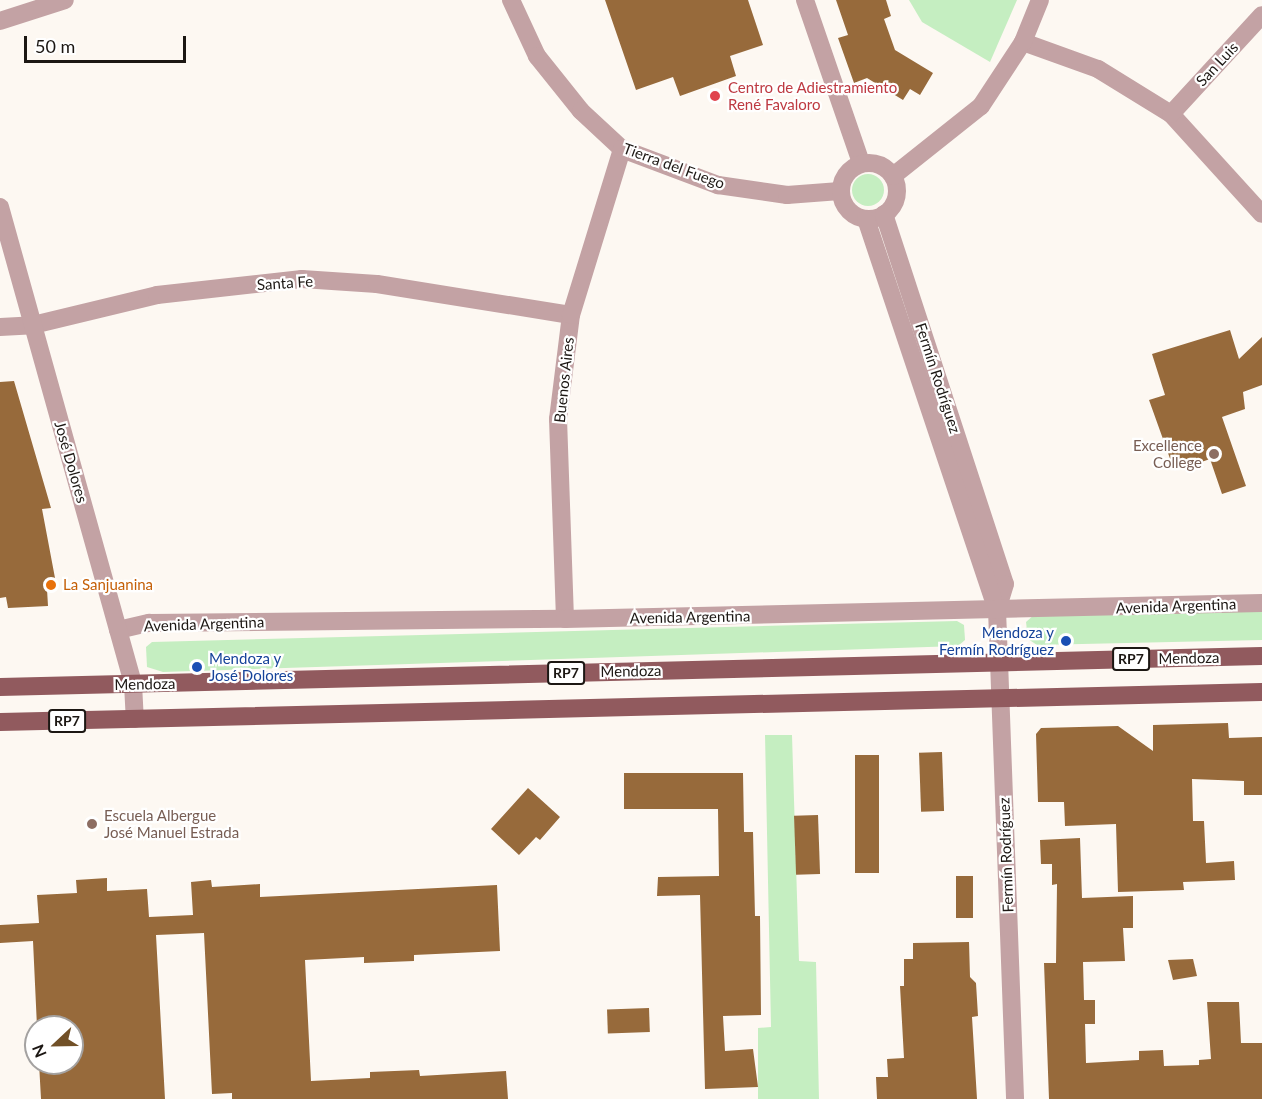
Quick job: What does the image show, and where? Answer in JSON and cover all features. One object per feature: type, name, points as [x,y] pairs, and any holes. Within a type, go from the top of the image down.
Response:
[{"type":"main road","name":"Mendoza","points":[[0,687],[1262,656]]},
{"type":"main road","name":"RP7","points":[[0,722],[1262,692]]},
{"type":"street","points":[[0,21],[65,0]]},
{"type":"street","name":"Tierra del Fuego","points":[[511,0],[537,56],[580,111],[622,148],[718,185],[787,195],[840,191]]},
{"type":"street","points":[[804,0],[861,164]]},
{"type":"street","points":[[893,176],[981,106],[1023,42],[1040,0]]},
{"type":"street","name":"San Luis","points":[[1171,114],[1262,15]]},
{"type":"street","points":[[1023,42],[1098,69],[1171,114],[1262,214]]},
{"type":"street","name":"Buenos Aires","points":[[565,619],[558,419],[571,315],[622,148]]},
{"type":"street","points":[[861,164],[879,164],[893,176],[897,195],[875,216],[847,208],[840,191],[846,174],[861,164]]},
{"type":"street","name":"José Dolores","points":[[0,207],[134,684],[135,719]]},
{"type":"street","name":"Fermín Rodríguez","points":[[875,216],[997,610],[1015,1099]]},
{"type":"street","name":"Santa Fe","points":[[0,327],[33,324],[157,295],[302,279],[377,284],[571,315]]},
{"type":"street","name":"Avenida Argentina","points":[[118,630],[149,623],[565,619],[1262,603]]},
{"type":"green space","points":[[909,0],[1017,0],[990,62],[922,22]]},
{"type":"green space","points":[[868,174],[880,178],[884,190],[880,202],[868,206],[856,202],[852,190],[856,178]]},
{"type":"green space","points":[[1262,610],[1262,640],[1037,645],[1028,639],[1026,622],[1035,614]]},
{"type":"green space","points":[[957,621],[964,625],[965,640],[958,646],[163,672],[147,667],[146,647],[152,642]]},
{"type":"green space","points":[[765,735],[792,735],[799,961],[816,962],[819,1099],[758,1099],[758,1028],[771,1027]]},
{"type":"building","points":[[605,0],[748,0],[763,45],[730,56],[736,76],[680,96],[673,77],[636,90]]},
{"type":"building","points":[[836,0],[886,0],[891,16],[884,19],[895,50],[933,73],[920,95],[910,89],[903,100],[867,78],[854,83],[838,38],[848,35]]},
{"type":"building","name":"Excellence College","points":[[1230,330],[1239,359],[1262,337],[1262,385],[1243,392],[1245,409],[1222,417],[1246,486],[1222,494],[1210,459],[1190,466],[1188,462],[1173,467],[1149,400],[1165,395],[1152,354]]},
{"type":"building","points":[[14,381],[51,508],[42,509],[55,578],[47,589],[48,606],[8,608],[6,597],[0,598],[0,382]]},
{"type":"building","points":[[1228,723],[1229,738],[1262,737],[1262,795],[1244,795],[1244,781],[1192,779],[1193,821],[1204,821],[1206,863],[1234,861],[1235,880],[1183,882],[1184,890],[1118,892],[1116,824],[1065,826],[1064,802],[1038,802],[1036,734],[1041,728],[1118,726],[1153,751],[1153,725]]},
{"type":"building","points":[[942,752],[944,811],[921,812],[919,753]]},
{"type":"building","points":[[855,755],[879,755],[879,873],[855,873]]},
{"type":"building","points":[[624,773],[743,773],[744,832],[753,832],[755,916],[760,916],[761,1015],[723,1016],[725,1051],[753,1049],[758,1087],[705,1089],[700,895],[657,896],[658,877],[719,876],[718,809],[624,809]]},
{"type":"building","points":[[528,788],[560,817],[540,840],[536,837],[519,855],[491,829]]},
{"type":"building","points":[[818,815],[820,874],[796,875],[794,816]]},
{"type":"building","points":[[1080,838],[1082,898],[1133,896],[1133,928],[1123,928],[1125,961],[1083,962],[1084,1000],[1095,1000],[1095,1024],[1085,1024],[1086,1063],[1139,1060],[1139,1051],[1163,1050],[1164,1066],[1199,1065],[1199,1060],[1211,1059],[1207,1002],[1239,1002],[1241,1043],[1262,1043],[1262,1099],[1049,1099],[1044,963],[1056,963],[1057,884],[1052,885],[1052,864],[1041,864],[1040,840]]},
{"type":"building","points":[[956,876],[973,876],[973,918],[956,918]]},
{"type":"building","points":[[107,878],[107,891],[147,889],[149,917],[193,915],[191,882],[211,880],[212,887],[260,884],[260,897],[497,885],[500,951],[414,955],[414,961],[364,963],[364,957],[305,960],[311,1081],[370,1078],[370,1072],[419,1070],[420,1076],[506,1071],[508,1099],[232,1099],[232,1093],[212,1094],[204,933],[156,935],[165,1099],[41,1099],[40,1075],[84,1075],[84,1015],[36,1015],[33,941],[0,943],[0,925],[39,923],[37,895],[77,893],[76,880]]},
{"type":"building","points":[[969,942],[970,977],[976,983],[978,1016],[972,1017],[977,1099],[877,1099],[876,1077],[888,1077],[887,1059],[904,1058],[900,986],[904,986],[904,959],[913,959],[913,943]]},
{"type":"building","points":[[1193,959],[1197,976],[1173,980],[1168,960]]},
{"type":"building","points":[[649,1008],[650,1032],[608,1033],[607,1009]]},
{"type":"place","name":"Centro de Adiestramiento René Favaloro","points":[[715,96]]},
{"type":"place","name":"Excellence College","points":[[1214,454]]},
{"type":"place","name":"La Sanjuanina","points":[[51,585]]},
{"type":"place","name":"Mendoza y Fermín Rodríguez","points":[[1066,641]]},
{"type":"place","name":"Mendoza y José Dolores","points":[[197,667]]},
{"type":"place","name":"Escuela Albergue José Manuel Estrada","points":[[92,824]]}]
